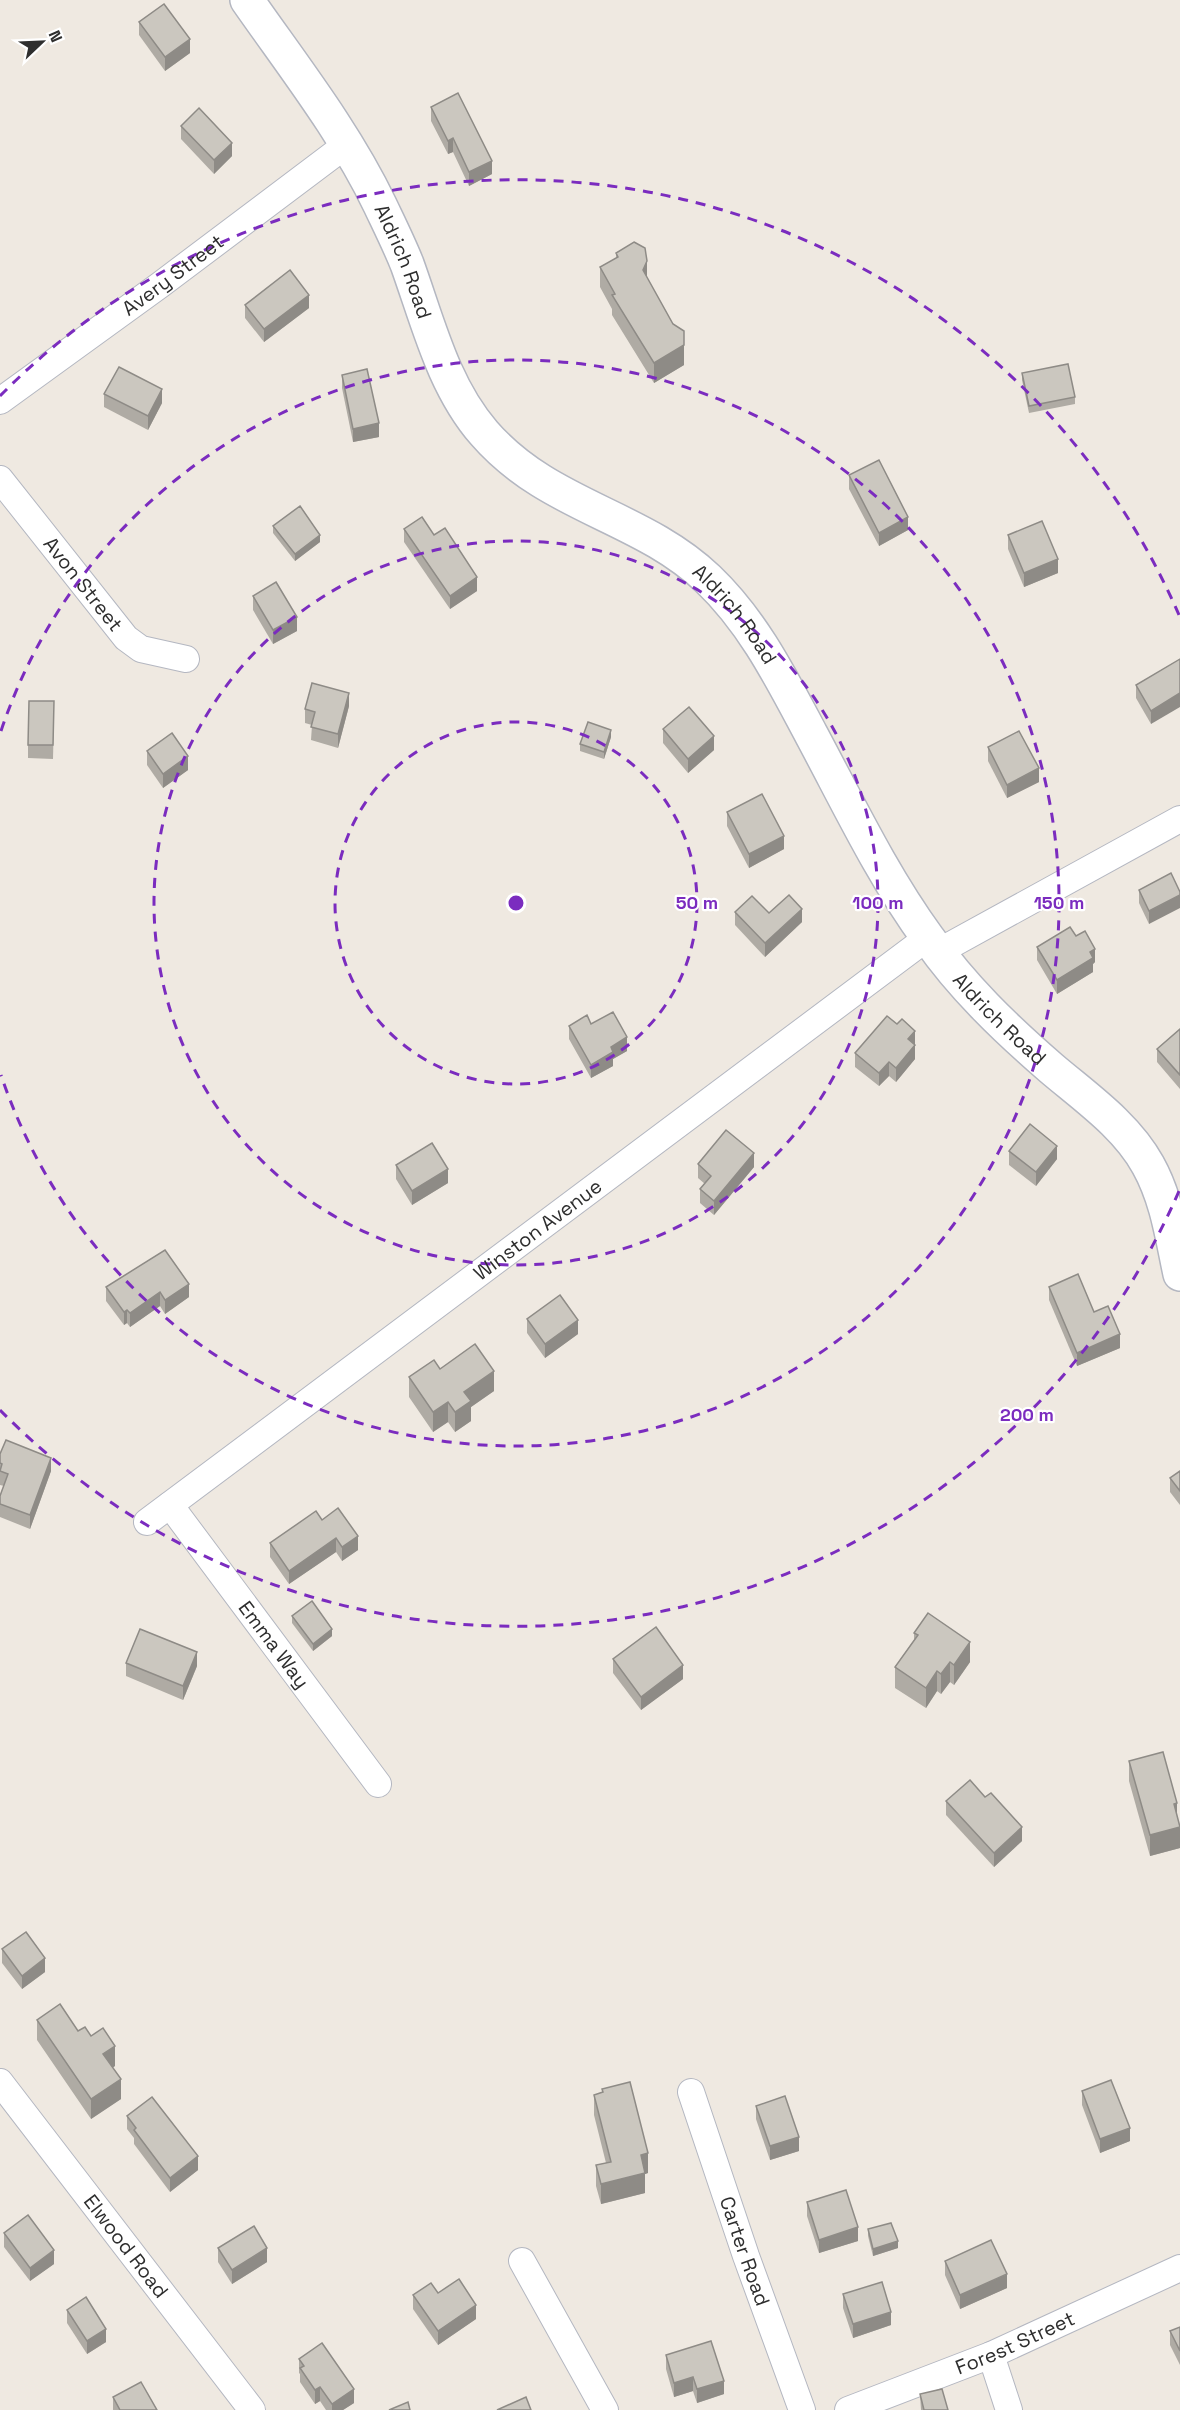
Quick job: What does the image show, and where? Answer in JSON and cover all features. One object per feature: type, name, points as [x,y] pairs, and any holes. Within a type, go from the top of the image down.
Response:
[{"type":"street","name":"Aldrich Road","points":[[247,0],[346,145],[388,222],[405,259],[439,354],[469,414],[486,435],[523,470],[546,487],[690,562],[727,599],[771,657],[876,854],[933,945],[1013,1035],[1116,1124],[1135,1144],[1150,1168],[1161,1194],[1180,1274]]},
{"type":"street","name":"Avery Street","points":[[0,401],[160,285],[346,145]]},
{"type":"street","name":"Avon Street","points":[[0,479],[126,638],[141,649],[186,659]]},
{"type":"street","name":"Winston Avenue","points":[[147,1522],[933,945],[1180,819]]},
{"type":"street","name":"Emma Way","points":[[170,1505],[378,1784]]},
{"type":"street","name":"Elwood Road","points":[[0,2082],[252,2410]]},
{"type":"street","name":"Carter Road","points":[[691,2092],[746,2256],[802,2410]]},
{"type":"street","points":[[522,2261],[605,2410]]},
{"type":"street","name":"Forest Street","points":[[848,2410],[991,2355],[1180,2268]]},
{"type":"street","points":[[991,2355],[1009,2410]]},
{"type":"building","points":[[164,4],[190,39],[165,57],[139,22]]},
{"type":"building","points":[[458,93],[492,161],[469,172],[453,138],[448,141],[431,107]]},
{"type":"building","points":[[199,108],[232,143],[214,160],[181,126]]},
{"type":"building","points":[[634,242],[645,248],[647,261],[643,270],[673,324],[684,331],[684,345],[654,363],[612,295],[615,294],[600,267],[618,257],[616,253]]},
{"type":"building","points":[[290,270],[309,295],[264,329],[245,305]]},
{"type":"building","points":[[1068,364],[1075,397],[1029,406],[1022,373]]},
{"type":"building","points":[[119,367],[162,389],[148,416],[104,394]]},
{"type":"building","points":[[367,369],[379,423],[353,429],[342,375]]},
{"type":"building","points":[[879,460],[908,517],[879,533],[849,475]]},
{"type":"building","points":[[300,506],[320,535],[295,554],[273,526]]},
{"type":"building","points":[[422,517],[434,535],[445,528],[477,577],[450,596],[404,529]]},
{"type":"building","points":[[1042,521],[1058,559],[1024,573],[1008,535]]},
{"type":"building","points":[[276,582],[297,617],[273,630],[253,596]]},
{"type":"building","points":[[1180,659],[1180,693],[1151,711],[1136,685]]},
{"type":"building","points":[[312,683],[349,693],[338,734],[311,727],[315,712],[305,709]]},
{"type":"building","points":[[29,701],[54,701],[53,745],[28,745]]},
{"type":"building","points":[[689,707],[714,736],[688,759],[663,729]]},
{"type":"building","points":[[588,722],[611,730],[604,752],[580,744]]},
{"type":"building","points":[[1019,731],[1039,768],[1007,785],[988,747]]},
{"type":"building","points":[[172,733],[188,756],[163,774],[147,751]]},
{"type":"building","points":[[762,794],[784,836],[749,854],[727,812]]},
{"type":"building","points":[[1171,873],[1180,895],[1149,911],[1139,890]]},
{"type":"building","points":[[789,895],[802,909],[765,943],[735,912],[752,896],[769,913]]},
{"type":"building","points":[[1070,927],[1076,936],[1085,931],[1095,949],[1090,952],[1093,958],[1057,980],[1037,947]]},
{"type":"building","points":[[613,1012],[627,1037],[611,1047],[613,1052],[591,1065],[569,1026],[587,1015],[591,1024]]},
{"type":"building","points":[[887,1016],[897,1024],[902,1019],[915,1031],[908,1039],[915,1045],[896,1068],[889,1062],[879,1073],[855,1053]]},
{"type":"building","points":[[1180,1029],[1180,1075],[1157,1049]]},
{"type":"building","points":[[1030,1124],[1057,1146],[1036,1172],[1009,1151]]},
{"type":"building","points":[[726,1130],[754,1153],[714,1201],[700,1189],[711,1176],[698,1164]]},
{"type":"building","points":[[432,1143],[448,1169],[412,1191],[396,1165]]},
{"type":"building","points":[[165,1250],[189,1284],[165,1300],[160,1292],[130,1313],[127,1310],[124,1312],[106,1287]]},
{"type":"building","points":[[1078,1274],[1094,1312],[1108,1306],[1120,1334],[1077,1353],[1049,1287]]},
{"type":"building","points":[[560,1295],[578,1320],[545,1344],[527,1319]]},
{"type":"building","points":[[475,1344],[494,1371],[464,1392],[471,1401],[455,1412],[448,1402],[433,1412],[409,1377],[434,1360],[440,1369]]},
{"type":"building","points":[[6,1440],[51,1458],[30,1515],[0,1504],[0,1496],[8,1474],[0,1471],[2,1464],[0,1454]]},
{"type":"building","points":[[1180,1471],[1180,1491],[1170,1478]]},
{"type":"building","points":[[338,1508],[358,1536],[342,1547],[336,1538],[289,1571],[270,1543],[316,1511],[322,1520]]},
{"type":"building","points":[[312,1601],[332,1629],[313,1644],[292,1616]]},
{"type":"building","points":[[928,1613],[970,1642],[954,1665],[950,1662],[941,1674],[937,1671],[926,1688],[895,1667],[918,1635],[914,1633]]},
{"type":"building","points":[[656,1627],[683,1665],[641,1697],[613,1659]]},
{"type":"building","points":[[140,1629],[197,1652],[183,1686],[126,1663]]},
{"type":"building","points":[[1163,1752],[1177,1803],[1174,1804],[1180,1827],[1150,1835],[1129,1761]]},
{"type":"building","points":[[970,1780],[985,1797],[991,1793],[1022,1827],[994,1853],[946,1801]]},
{"type":"building","points":[[26,1932],[45,1958],[22,1976],[2,1949]]},
{"type":"building","points":[[60,2004],[78,2031],[85,2027],[91,2036],[103,2028],[115,2046],[103,2054],[121,2079],[91,2099],[37,2020]]},
{"type":"building","points":[[1111,2080],[1130,2128],[1100,2139],[1082,2091]]},
{"type":"building","points":[[630,2082],[648,2153],[641,2155],[645,2173],[601,2184],[596,2165],[611,2162],[594,2095],[603,2092],[602,2089]]},
{"type":"building","points":[[785,2096],[799,2137],[770,2146],[756,2106]]},
{"type":"building","points":[[152,2097],[198,2156],[170,2178],[134,2130],[136,2128],[127,2116]]},
{"type":"building","points":[[846,2190],[858,2227],[819,2240],[807,2202]]},
{"type":"building","points":[[28,2215],[54,2250],[30,2268],[4,2233]]},
{"type":"building","points":[[891,2223],[898,2241],[873,2249],[868,2229]]},
{"type":"building","points":[[254,2226],[267,2248],[232,2270],[218,2248]]},
{"type":"building","points":[[991,2240],[1007,2274],[960,2295],[945,2261]]},
{"type":"building","points":[[459,2279],[476,2305],[438,2331],[413,2295],[431,2283],[438,2293]]},
{"type":"building","points":[[882,2282],[891,2312],[853,2324],[843,2294]]},
{"type":"building","points":[[86,2297],[106,2329],[87,2341],[67,2310]]},
{"type":"building","points":[[1180,2327],[1180,2351],[1170,2331]]},
{"type":"building","points":[[711,2341],[724,2381],[697,2389],[693,2377],[674,2383],[666,2355]]},
{"type":"building","points":[[322,2343],[354,2389],[332,2404],[320,2387],[315,2390],[300,2368],[304,2366],[299,2359]]},
{"type":"building","points":[[141,2382],[157,2410],[120,2410],[113,2397]]},
{"type":"building","points":[[942,2389],[948,2410],[924,2410],[920,2394]]},
{"type":"building","points":[[526,2397],[531,2410],[497,2410]]},
{"type":"building","points":[[408,2402],[410,2410],[389,2410]]}]
